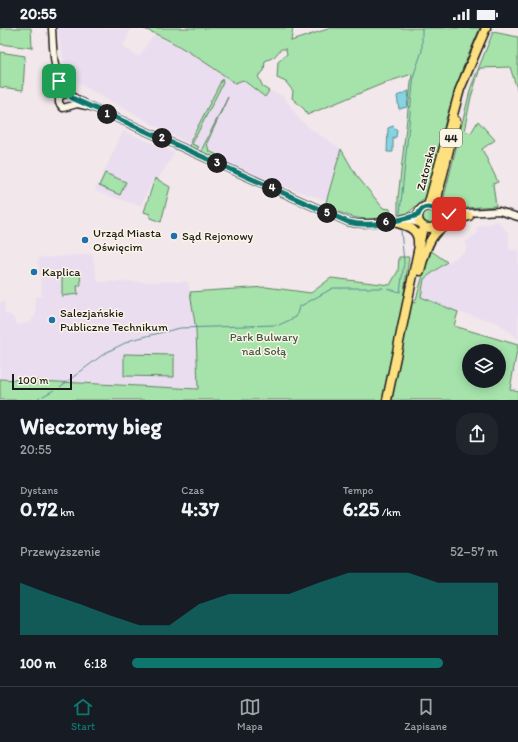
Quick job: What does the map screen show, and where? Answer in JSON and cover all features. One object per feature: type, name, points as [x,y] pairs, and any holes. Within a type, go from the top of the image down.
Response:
[{"type":"main road","name":"Zatorska","points":[[428,206],[451,118],[486,28]]},
{"type":"main road","name":"Zatorska","points":[[439,214],[441,181],[470,66]]},
{"type":"main road","points":[[387,400],[420,262],[423,223],[422,209],[428,206],[439,214],[437,226],[423,223]]},
{"type":"main road","points":[[420,262],[437,230],[446,224],[469,216]]},
{"type":"main road","points":[[394,222],[409,226],[417,234],[420,262]]},
{"type":"street","points":[[52,28],[56,85],[61,96],[59,100],[61,107],[67,108],[77,104],[92,107]]},
{"type":"street","points":[[56,69],[60,84],[70,96],[352,223],[411,221],[423,223]]},
{"type":"street","points":[[61,96],[70,96]]},
{"type":"street","points":[[70,96],[72,105]]},
{"type":"street","points":[[439,214],[499,211],[515,216]]},
{"type":"street","points":[[439,214],[469,216],[515,216]]},
{"type":"street","points":[[384,222],[423,223]]},
{"type":"shaded area","points":[[57,28],[131,28],[123,47],[139,57],[152,37],[156,35],[243,80],[265,97],[269,91],[283,96],[300,120],[312,130],[341,149],[327,200],[291,189],[221,161],[68,78]]},
{"type":"shaded area","points":[[123,131],[175,153],[158,179],[154,177],[141,206],[95,191]]},
{"type":"shaded area","points":[[498,221],[509,234],[509,250],[518,250],[518,339],[497,322],[451,310],[421,297],[424,279],[466,251],[466,241],[478,233],[476,228]]},
{"type":"shaded area","points":[[92,254],[98,282],[188,282],[196,330],[198,389],[0,378],[0,302],[5,302],[4,313],[11,315],[18,325],[31,322],[36,314],[35,297],[42,296],[39,265],[37,263],[41,256],[44,258]]},
{"type":"green space","points":[[0,28],[31,28],[32,48],[0,44]]},
{"type":"green space","points":[[142,28],[293,28],[291,41],[331,28],[480,28],[462,70],[446,119],[430,194],[408,213],[398,215],[398,198],[412,74],[387,82],[307,115],[305,110],[292,98],[293,91],[286,82],[277,78],[278,62],[287,54],[286,49],[281,49],[274,57],[265,61],[264,71],[258,76],[263,87],[269,91],[265,97],[243,80],[235,83],[178,46]]},
{"type":"green space","points":[[493,32],[518,37],[518,92],[510,67],[480,68],[471,97],[464,131],[471,133],[478,121],[495,140],[482,149],[498,182],[493,184],[496,206],[450,209],[443,201],[471,87]]},
{"type":"green space","points":[[0,52],[25,56],[23,90],[0,87]]},
{"type":"green space","points":[[222,79],[223,83],[192,144],[199,147],[196,150],[190,147],[191,140]]},
{"type":"green space","points":[[228,97],[207,143],[209,151],[219,156],[220,154],[224,158],[215,158],[202,153],[202,149]]},
{"type":"green space","points":[[341,149],[356,175],[383,208],[390,209],[391,217],[371,219],[357,218],[325,206]]},
{"type":"green space","points":[[105,173],[126,182],[120,195],[99,186]]},
{"type":"green space","points":[[155,178],[170,187],[161,222],[150,218],[150,214],[144,212]]},
{"type":"green space","points":[[429,209],[436,214],[437,217],[432,224],[429,225],[422,220],[421,217],[426,210]]},
{"type":"green space","name":"Park Bulwary nad Sołą","points":[[430,250],[447,262],[424,279],[421,297],[458,312],[454,326],[518,345],[510,389],[518,391],[518,400],[0,400],[0,379],[198,389],[196,330],[190,292],[266,287],[311,293],[331,278],[390,285],[398,271],[399,257],[409,257],[403,299],[415,303]]},
{"type":"green space","points":[[80,273],[81,286],[77,286],[78,294],[62,296],[62,275]]},
{"type":"green space","points":[[124,354],[174,355],[174,377],[124,376]]},
{"type":"water","points":[[409,91],[407,107],[399,109],[397,96]]},
{"type":"water","points":[[393,126],[397,130],[396,137],[393,138],[393,152],[387,152],[388,128]]},
{"type":"waterway","points":[[400,213],[414,74],[422,51],[422,28]]},
{"type":"waterway","points":[[388,289],[400,292],[404,263],[401,230]]},
{"type":"waterway","points":[[279,325],[296,317],[299,307],[333,288],[383,288]]},
{"type":"waterway","points":[[60,387],[105,353],[131,340],[180,328],[276,325]]},
{"type":"waterway","points":[[43,396],[54,390]]},
{"type":"waterway","points":[[35,400],[40,397]]},
{"type":"place","name":"Sąd Rejonowy","points":[[174,236]]},
{"type":"place","name":"Urząd Miasta Oświęcim","points":[[85,240]]},
{"type":"place","name":"Kaplica","points":[[34,272]]},
{"type":"place","name":"Salezjańskie Publiczne Technikum","points":[[52,320]]},
{"type":"route","points":[[59,81],[72,98],[348,222],[360,224],[384,222],[410,217],[418,215],[424,207],[428,206],[434,207],[441,213],[449,214]]}]
